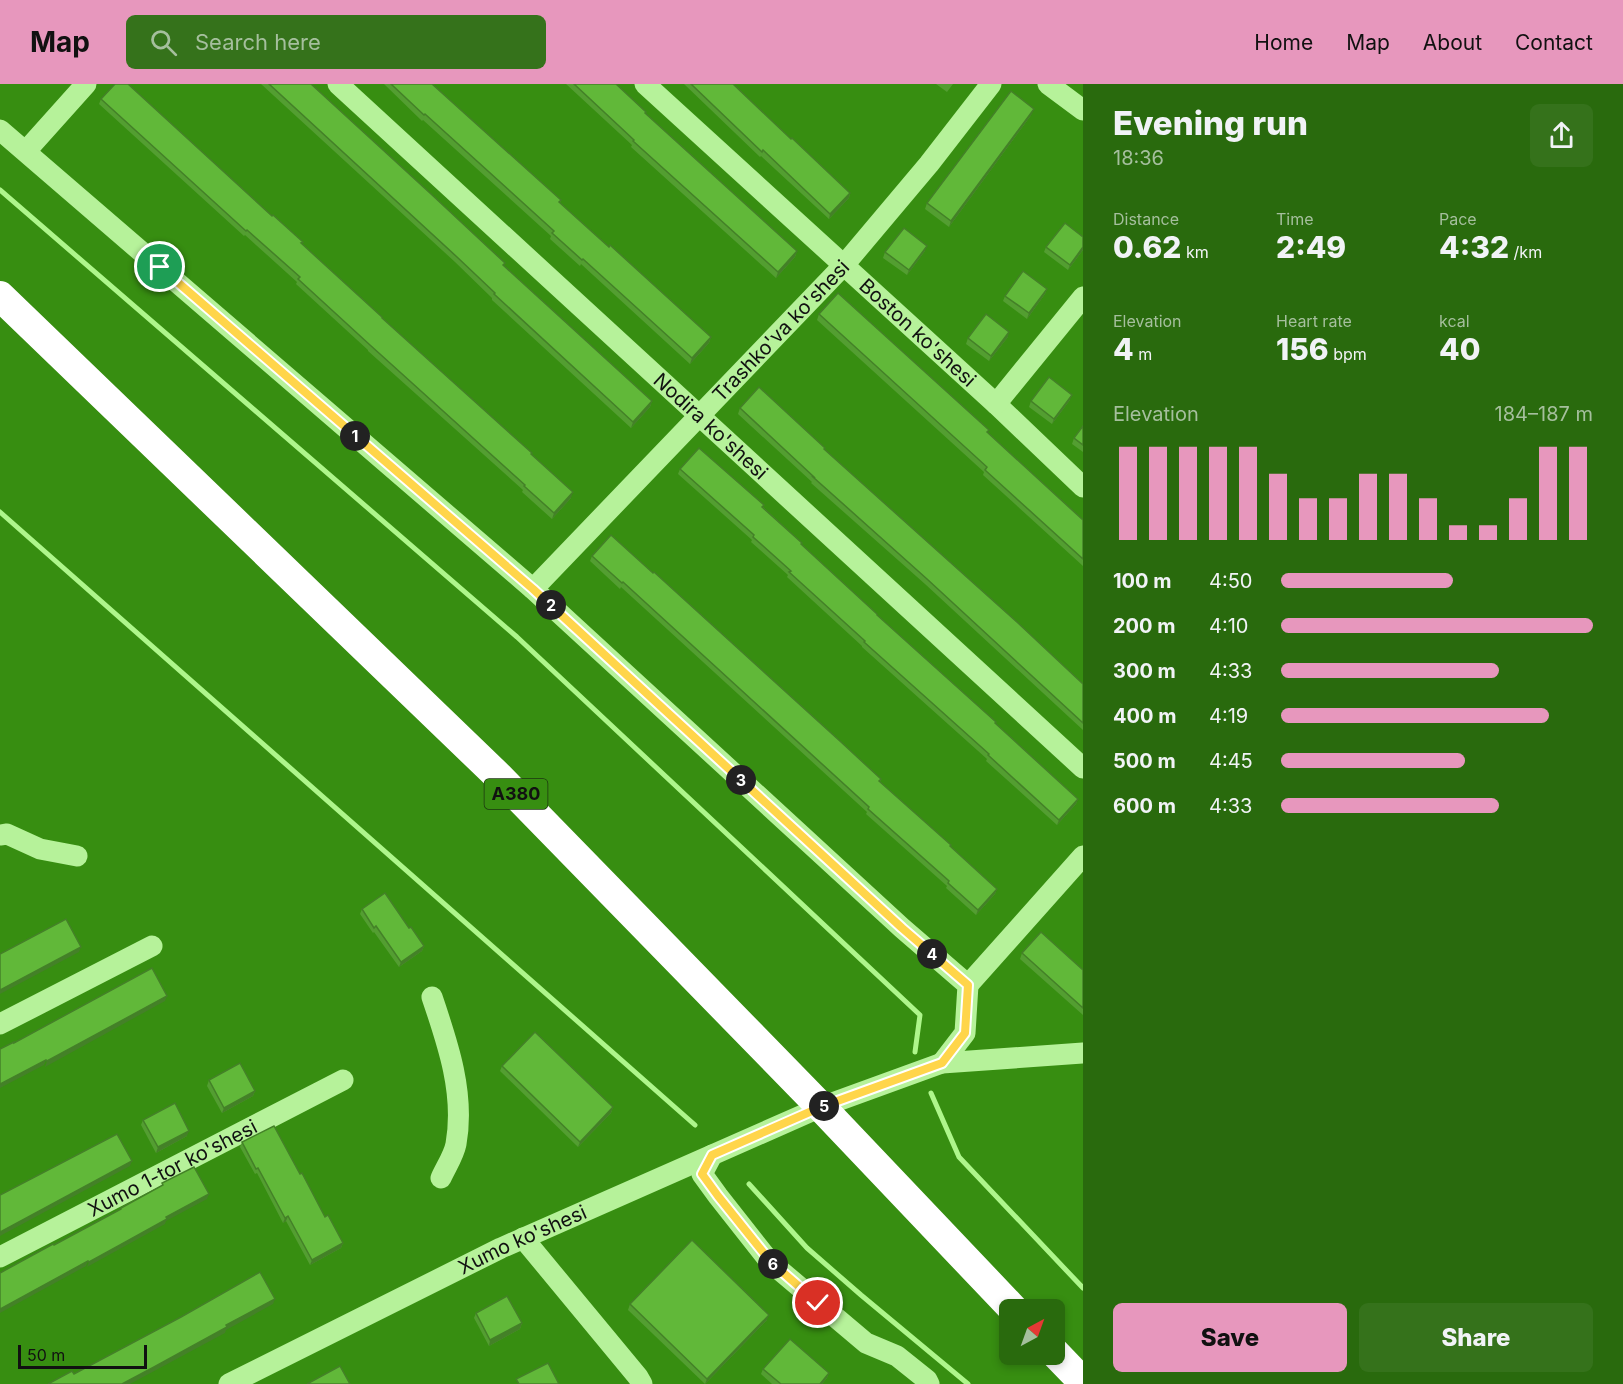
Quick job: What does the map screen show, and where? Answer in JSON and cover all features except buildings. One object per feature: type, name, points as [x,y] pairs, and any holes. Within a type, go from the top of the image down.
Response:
[{"type":"highway","name":"A380","points":[[0,296],[498,776],[821,1107],[1004,1299]]},
{"type":"highway","points":[[1065,1363],[1083,1382]]},
{"type":"street","points":[[26,151],[86,84]]},
{"type":"street","name":"Nodira ko'shesi","points":[[338,84],[1083,768]]},
{"type":"street","name":"Boston ko'shesi","points":[[645,84],[1083,486]]},
{"type":"street","name":"Trashko'va ko'shesi","points":[[533,589],[844,265],[929,164],[991,84]]},
{"type":"street","points":[[1048,84],[1083,110]]},
{"type":"street","points":[[0,130],[533,589],[902,928],[968,985]]},
{"type":"street","points":[[996,404],[1083,297]]},
{"type":"street","points":[[0,835],[7,834],[40,849],[77,856]]},
{"type":"street","points":[[942,1063],[965,1033],[968,985],[1083,856]]},
{"type":"street","points":[[0,1024],[152,946]]},
{"type":"street","points":[[432,997],[448,1049],[459,1106],[456,1146],[441,1178]]},
{"type":"street","name":"Xumo ko'shesi","points":[[230,1384],[523,1238],[821,1107],[942,1063],[1083,1053]]},
{"type":"street","name":"Xumo 1-tor ko'shesi","points":[[0,1257],[343,1080]]},
{"type":"street","points":[[712,1155],[702,1174],[771,1262],[866,1343],[897,1356],[929,1384]]},
{"type":"street","points":[[523,1238],[642,1384]]},
{"type":"waterway","points":[[0,190],[517,637],[920,1015],[915,1052]]},
{"type":"waterway","points":[[0,512],[695,1125]]},
{"type":"waterway","points":[[931,1093],[959,1157],[1083,1288]]},
{"type":"waterway","points":[[749,1184],[807,1248],[968,1384]]},
{"type":"route","points":[[160,267],[533,589],[902,928],[968,985],[965,1033],[942,1063],[821,1107],[712,1155],[702,1174],[771,1262],[818,1303]]}]
